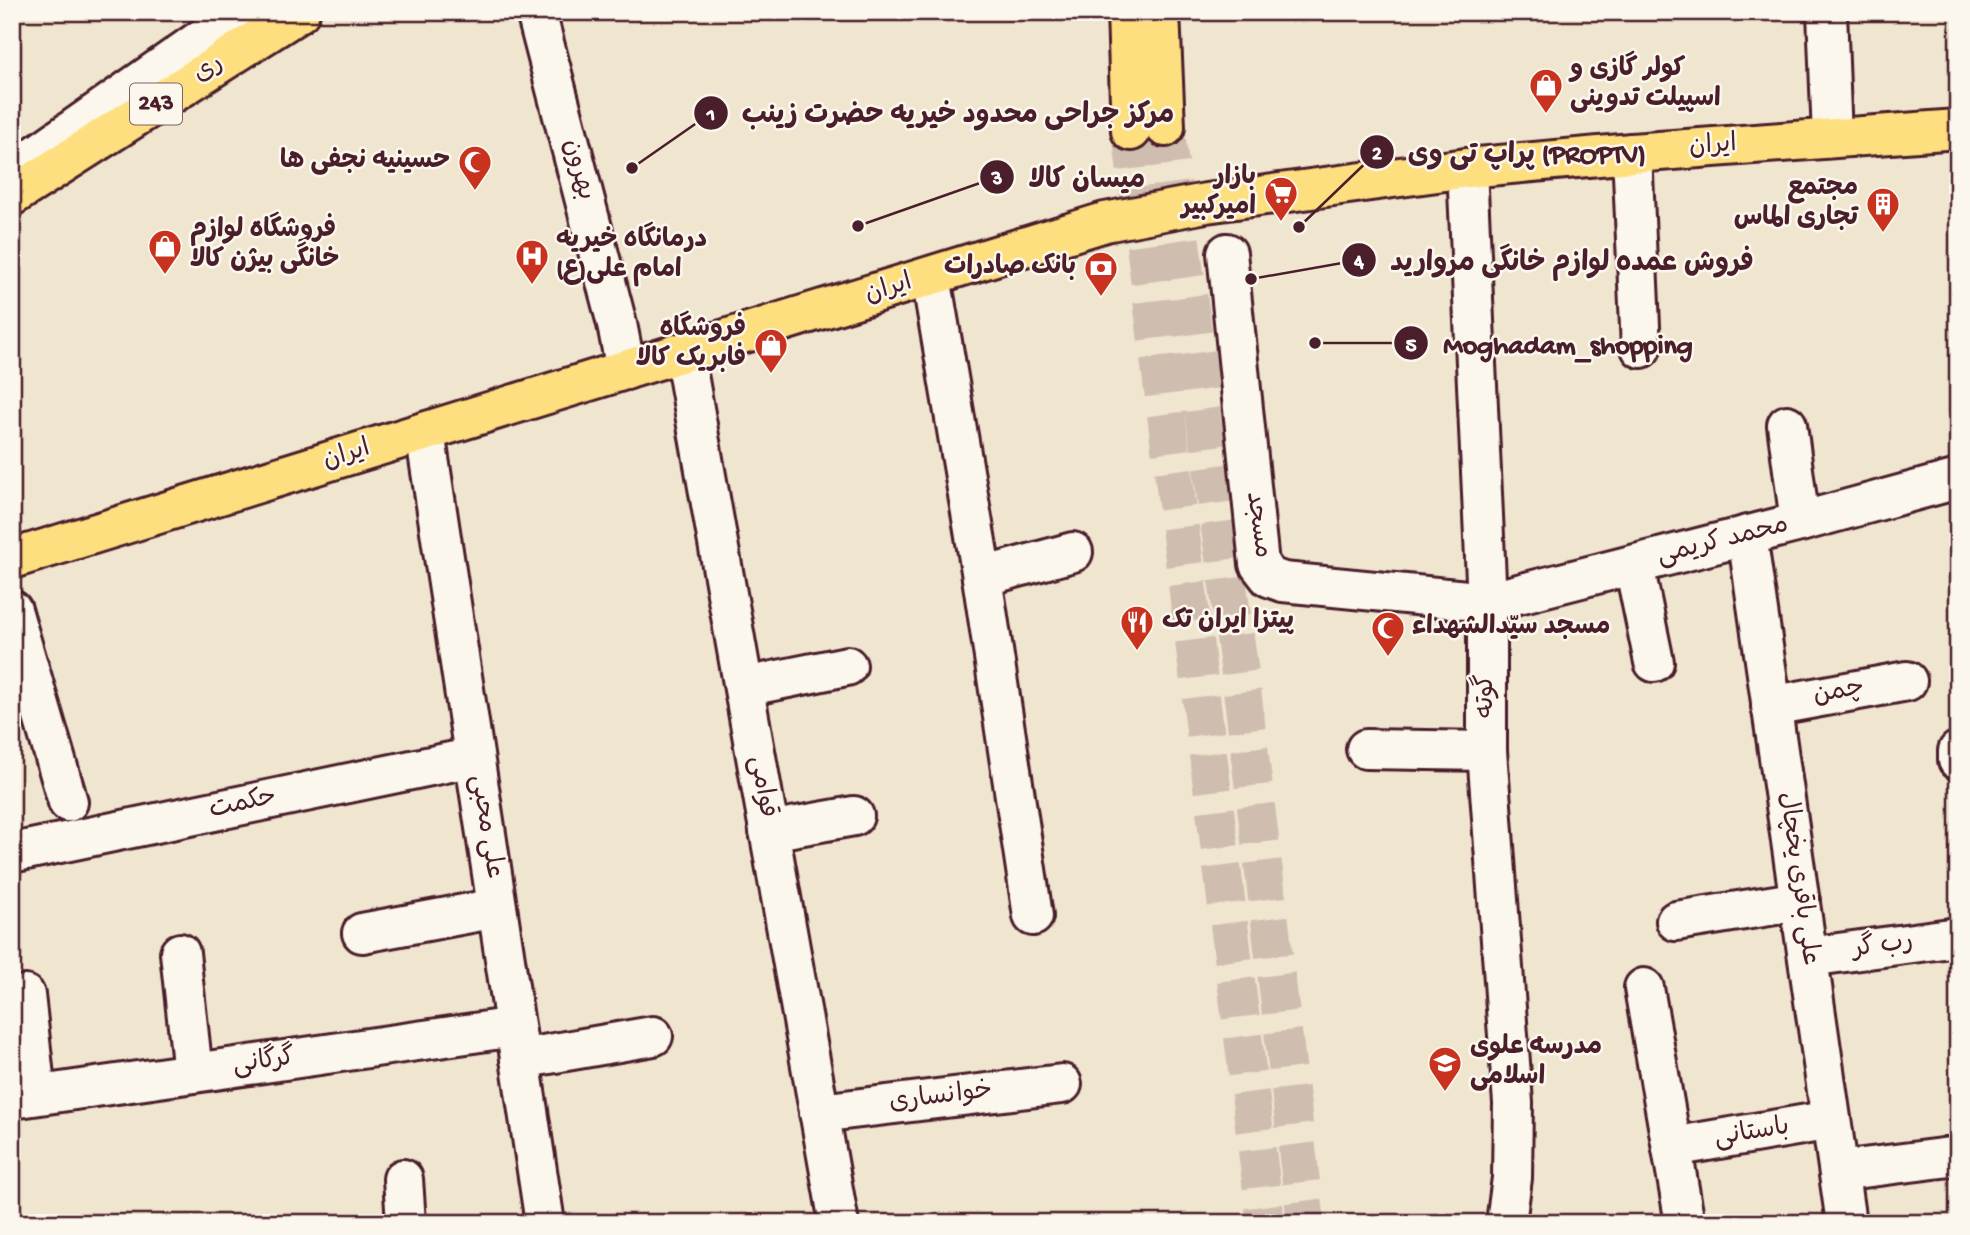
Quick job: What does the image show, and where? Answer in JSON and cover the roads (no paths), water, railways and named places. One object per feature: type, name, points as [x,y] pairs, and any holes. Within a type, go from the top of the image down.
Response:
[{"type":"main road","name":"ری","points":[[13,175],[300,12]]},
{"type":"main road","points":[[1127,12],[1148,129],[1160,12]]},
{"type":"main road","name":"ایران","points":[[12,559],[1105,222],[1206,203],[1467,168],[1958,129]]},
{"type":"street","points":[[13,175],[240,12]]},
{"type":"street","name":"بهرون","points":[[536,12],[617,324],[626,370]]},
{"type":"street","points":[[1827,12],[1832,138]]},
{"type":"street","points":[[1632,153],[1641,348]]},
{"type":"street","name":"گوته","points":[[1467,168],[1487,602],[1487,751],[1513,1103],[1512,1178],[1506,1223]]},
{"type":"street","name":"مسجد","points":[[1227,253],[1259,564],[1269,577],[1283,582],[1487,602]]},
{"type":"street","points":[[931,277],[982,577],[1033,916]]},
{"type":"street","name":"قوامی","points":[[684,352],[839,1223]]},
{"type":"street","points":[[1787,425],[1800,522]]},
{"type":"street","name":"علی محبی","points":[[425,432],[545,1223]]},
{"type":"street","name":"محمد کریمی","points":[[1487,602],[1958,479]]},
{"type":"street","name":"علی باقری یخچال","points":[[1747,535],[1846,1223]]},
{"type":"street","points":[[982,577],[1073,552]]},
{"type":"street","points":[[1634,565],[1654,662]]},
{"type":"street","points":[[12,610],[68,802]]},
{"type":"street","points":[[744,687],[847,666]]},
{"type":"street","name":"چمن","points":[[1771,706],[1907,681]]},
{"type":"street","points":[[1366,749],[1487,751]]},
{"type":"street","points":[[1958,751],[1958,760]]},
{"type":"street","name":"حکمت","points":[[12,853],[474,757]]},
{"type":"street","points":[[769,831],[854,816]]},
{"type":"street","points":[[1676,921],[1800,901]]},
{"type":"street","points":[[362,933],[497,908]]},
{"type":"street","name":"رب گر","points":[[1808,957],[1958,937]]},
{"type":"street","points":[[180,953],[193,1073]]},
{"type":"street","points":[[1644,988],[1685,1223]]},
{"type":"street","points":[[24,1097],[25,995]]},
{"type":"street","name":"گرگانی","points":[[24,1097],[193,1073],[518,1043],[653,1035]]},
{"type":"street","name":"خوانساری","points":[[819,1113],[1062,1084]]},
{"type":"street","name":"باستانی","points":[[1672,1147],[1831,1121]]},
{"type":"street","points":[[1839,1171],[1958,1156]]},
{"type":"street","points":[[403,1180],[406,1223]]},
{"type":"tunnel","points":[[1165,127],[1241,681],[1306,1223]]},
{"type":"tunnel","points":[[1131,131],[1266,1223]]},
{"type":"place","name":"کولر گازی و اسپیلت تدوینی","points":[[1546,115]]},
{"type":"place","name":"مرکز جراحی محدود خیریه حضرت زینب","points":[[632,168]]},
{"type":"place","name":"حسینیه نجفی ها","points":[[475,192]]},
{"type":"place","name":"بازار امیرکبیر","points":[[1281,223]]},
{"type":"place","name":"میسان کالا","points":[[858,226]]},
{"type":"place","name":"پراپ تی وی (PROPTV)","points":[[1299,227]]},
{"type":"place","name":"مجتمع تجاری الماس","points":[[1883,234]]},
{"type":"place","name":"فروشگاه لوازم خانگی بیژن کالا","points":[[165,276]]},
{"type":"place","name":"فروش عمده لوازم خانگی مروارید","points":[[1251,279]]},
{"type":"place","name":"درمانگاه خیریه امام علی(ع)","points":[[532,286]]},
{"type":"place","name":"بانک صادرات","points":[[1101,298]]},
{"type":"place","name":"Moghadam_shopping","points":[[1315,343]]},
{"type":"place","name":"فروشگاه فابریک کالا","points":[[771,375]]},
{"type":"place","name":"پیتزا ایران تک","points":[[1137,652]]},
{"type":"place","name":"مسجد سیّدالشهداء","points":[[1388,658]]},
{"type":"place","name":"مدرسه علوی اسلامی","points":[[1445,1093]]}]
